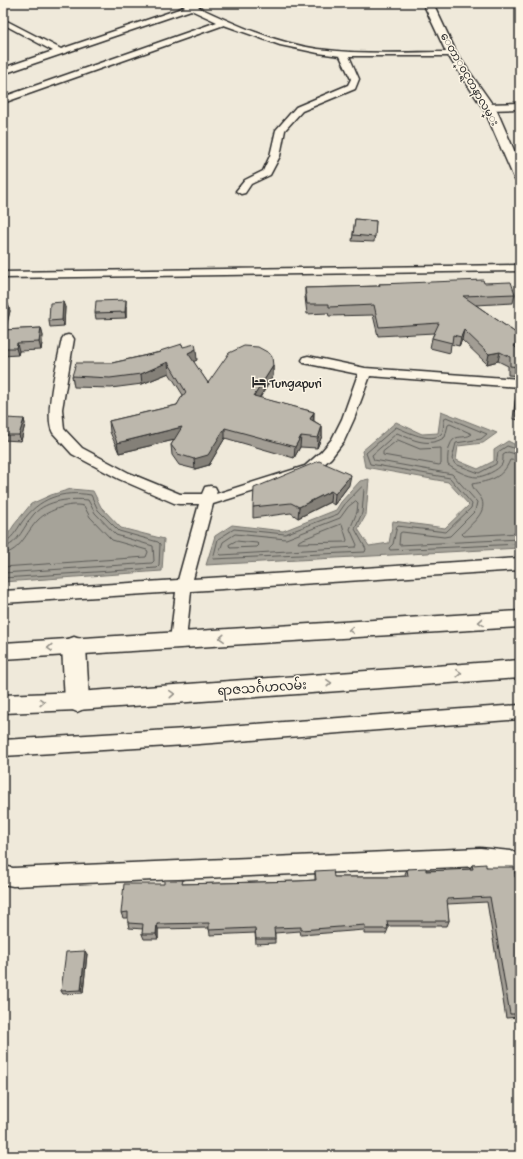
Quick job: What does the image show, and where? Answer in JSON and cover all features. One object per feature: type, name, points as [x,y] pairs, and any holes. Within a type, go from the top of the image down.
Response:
[{"type":"highway","points":[[74,647],[77,701]]},
{"type":"main road","name":"ေတာ္၀င္ရတနာလမ္း","points":[[428,3],[452,54],[488,106],[516,159],[520,178]]},
{"type":"main road","points":[[3,651],[520,619]]},
{"type":"main road","name":"ရာဇသင်္ဂဟလမ်း","points":[[3,705],[520,669]]},
{"type":"street","points":[[183,3],[239,28],[317,51],[343,53],[452,54]]},
{"type":"street","points":[[3,71],[204,3]]},
{"type":"street","points":[[3,21],[61,52]]},
{"type":"street","points":[[3,100],[224,22]]},
{"type":"street","points":[[241,191],[248,182],[267,173],[275,156],[281,130],[299,109],[352,87],[355,78],[343,53]]},
{"type":"street","points":[[488,106],[520,106]]},
{"type":"street","points":[[3,275],[520,268]]},
{"type":"street","points":[[68,339],[56,409],[58,430],[77,451],[124,476],[179,499],[209,495],[216,499],[310,469],[326,455],[337,441],[348,419],[365,372]]},
{"type":"street","points":[[308,360],[365,372],[520,383]]},
{"type":"street","points":[[178,640],[184,586],[209,495]]},
{"type":"street","points":[[3,597],[520,564]]},
{"type":"street","points":[[3,748],[186,737],[520,712]]},
{"type":"street","points":[[3,875],[13,877],[480,857],[511,860],[520,865]]},
{"type":"water","points":[[441,411],[497,433],[483,443],[458,446],[456,460],[478,469],[494,461],[494,450],[508,441],[520,447],[520,548],[206,565],[215,536],[232,525],[283,531],[336,510],[341,502],[360,481],[369,479],[366,515],[358,529],[369,546],[389,543],[393,521],[445,528],[469,505],[448,482],[365,467],[362,451],[396,422],[422,434],[438,433]]},
{"type":"water","points":[[71,489],[93,491],[101,507],[121,528],[164,539],[162,571],[3,582],[3,542],[14,525],[31,504],[51,495]]},
{"type":"building","points":[[355,219],[376,221],[375,237],[353,235]]},
{"type":"building","points":[[483,280],[484,283],[511,282],[515,294],[463,296],[520,336],[520,341],[514,346],[520,352],[520,367],[510,366],[510,357],[500,352],[489,354],[464,330],[461,337],[453,335],[452,343],[432,338],[439,323],[379,327],[374,305],[329,307],[329,304],[307,304],[305,288],[380,286],[379,284]]},
{"type":"building","points":[[126,300],[125,312],[95,313],[96,301]]},
{"type":"building","points":[[63,302],[62,320],[49,321],[50,303]]},
{"type":"building","points":[[3,304],[8,304],[3,324]]},
{"type":"building","points":[[41,328],[39,342],[17,343],[16,348],[3,348],[3,330]]},
{"type":"building","points":[[182,344],[183,347],[195,344],[196,349],[188,353],[208,383],[229,353],[244,346],[258,347],[269,353],[272,357],[273,366],[254,396],[314,412],[310,419],[322,426],[318,438],[301,436],[295,447],[225,428],[208,455],[194,459],[178,454],[171,445],[182,427],[117,443],[109,421],[177,405],[186,392],[168,362],[141,374],[110,378],[72,376],[76,363],[112,363],[161,352],[160,351]]},
{"type":"building","points":[[517,393],[520,393],[520,412],[515,411]]},
{"type":"building","points":[[6,418],[24,419],[19,435],[3,435]]},
{"type":"building","points":[[319,461],[351,475],[335,494],[331,491],[299,507],[291,503],[253,507],[254,488]]},
{"type":"building","points":[[486,864],[486,867],[514,867],[515,877],[520,878],[520,1014],[510,1014],[490,897],[447,899],[449,921],[387,921],[388,929],[365,929],[365,925],[301,930],[301,927],[274,928],[275,939],[256,939],[255,928],[209,930],[209,923],[157,924],[156,934],[142,934],[143,924],[128,923],[128,912],[121,913],[124,884],[164,884],[164,880],[183,880],[182,884],[316,880],[315,871],[333,870],[334,877],[390,877],[408,876],[407,869],[426,868],[426,871],[473,869],[472,865]]},
{"type":"building","points":[[85,951],[81,990],[61,991],[66,952]]},
{"type":"place","name":"Tungapuri","points":[[259,382]]}]
